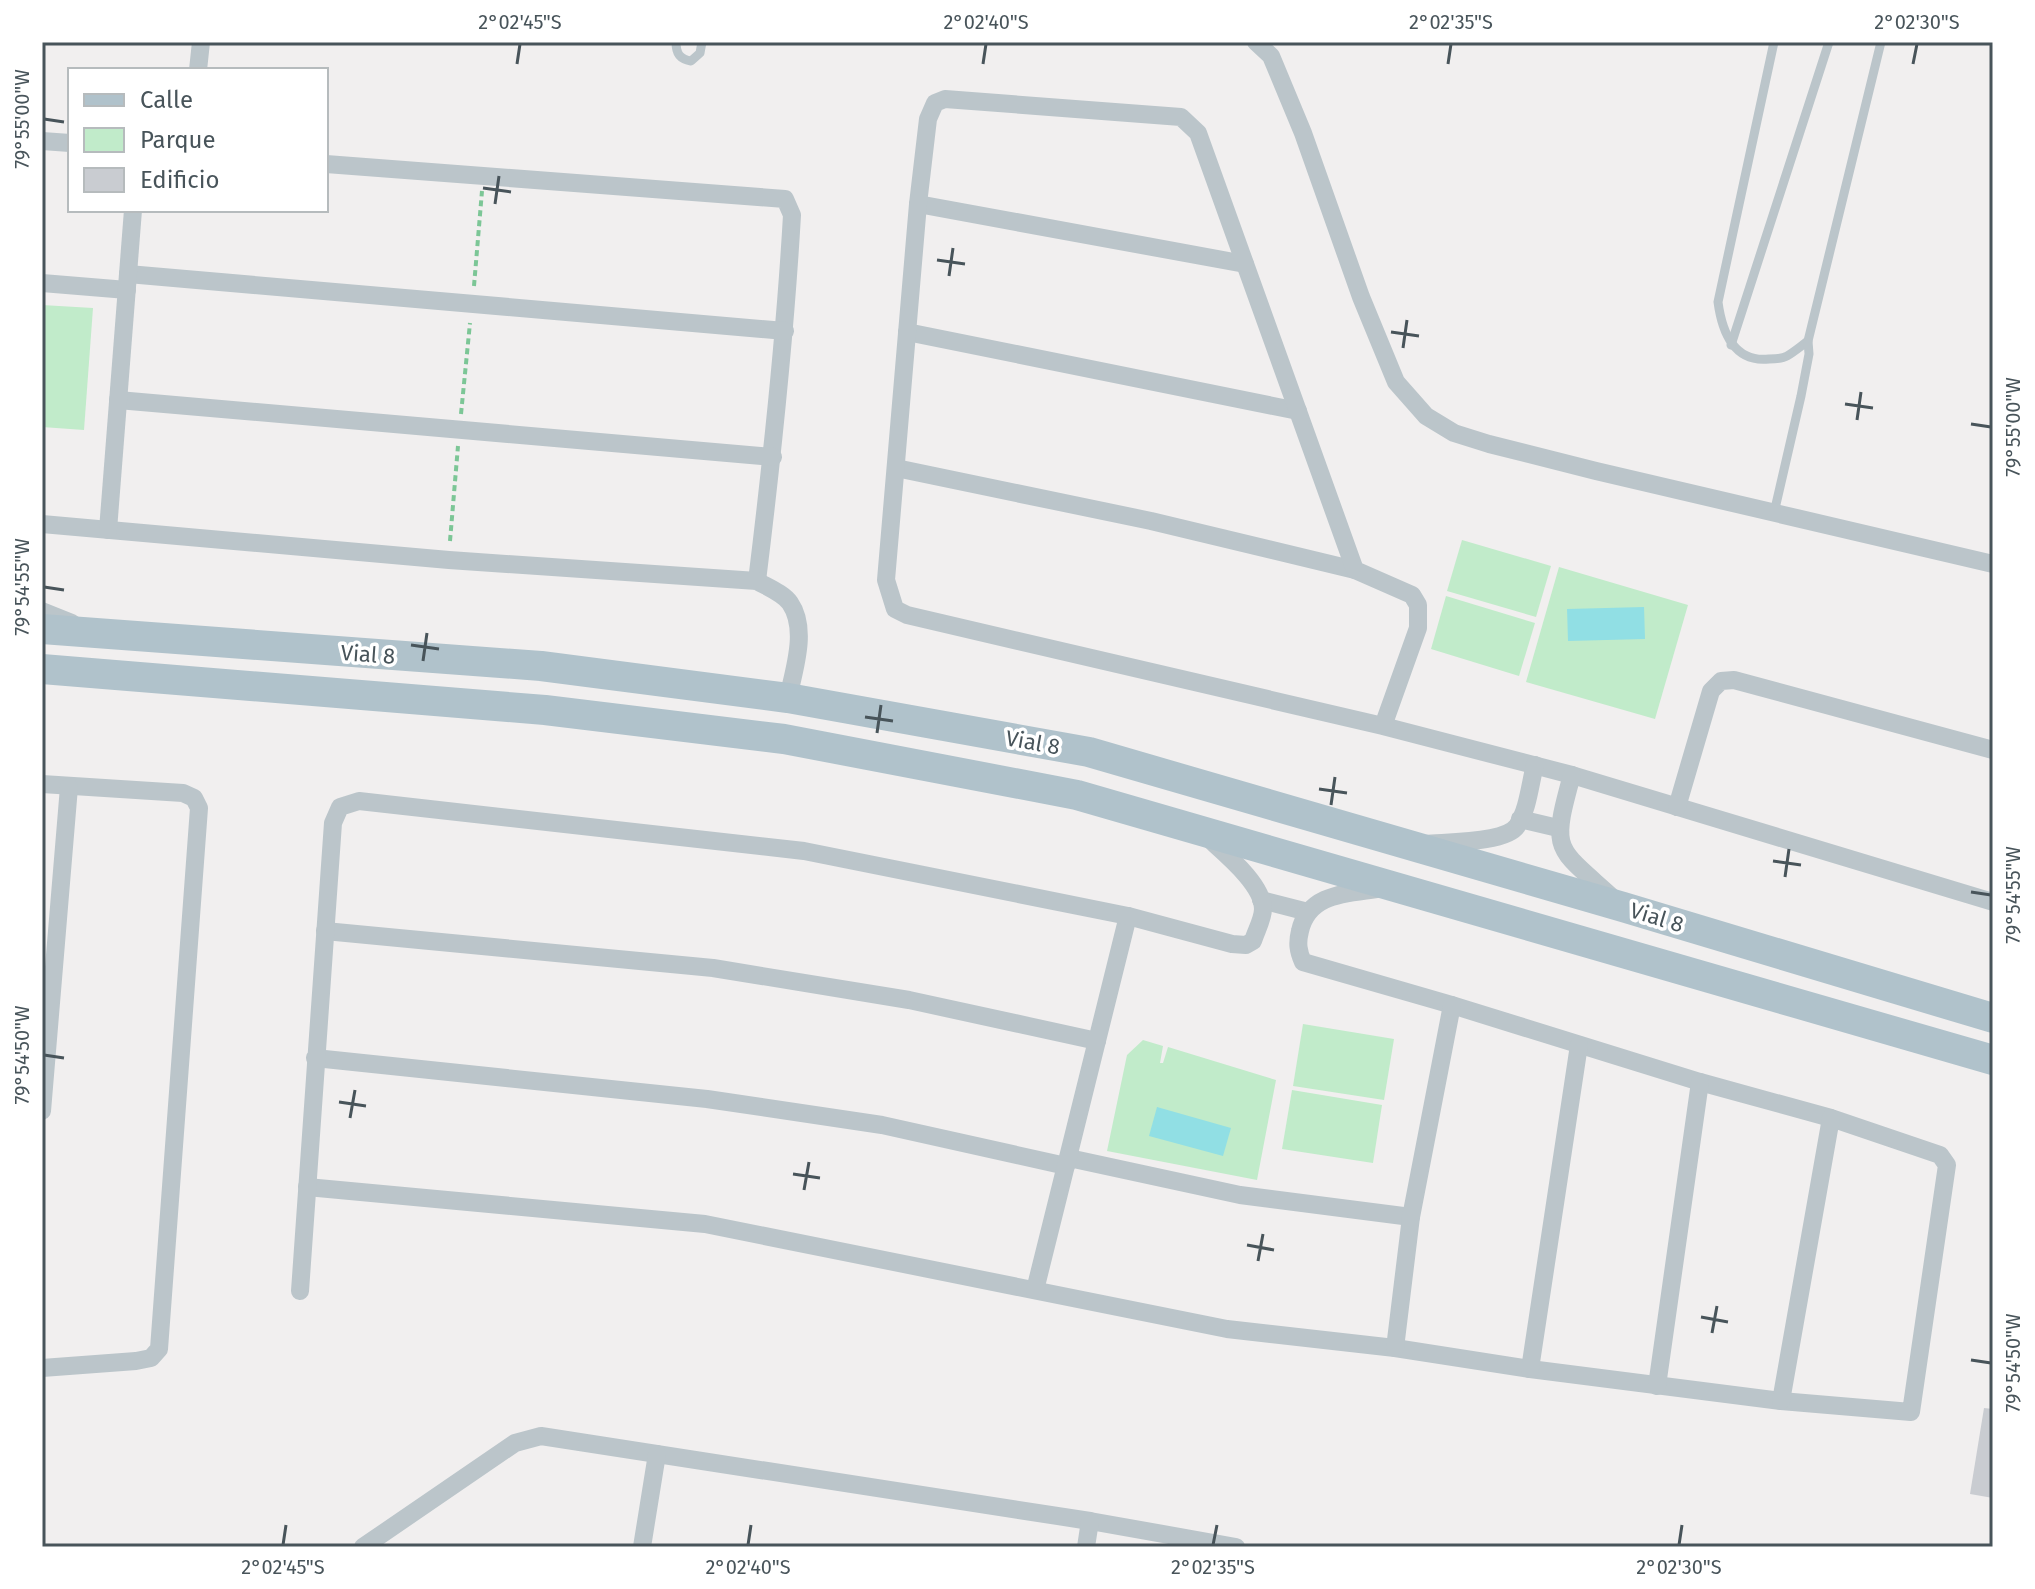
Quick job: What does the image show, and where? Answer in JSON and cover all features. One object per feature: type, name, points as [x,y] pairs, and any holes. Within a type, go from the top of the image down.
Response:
[{"type":"main road","name":"Vial 8","points":[[42,629],[541,666],[788,698],[1089,752],[1993,1018]]},
{"type":"main road","name":"Vial 8","points":[[42,669],[545,710],[784,739],[1077,795],[1993,1060]]},
{"type":"street","points":[[198,68],[201,42]]},
{"type":"street","points":[[1256,42],[1271,56],[1303,133],[1361,297],[1396,382],[1412,404],[1426,416],[1454,433],[1489,444],[1993,564]]},
{"type":"street","points":[[1355,570],[1198,133],[1181,117],[945,99],[935,103],[928,119],[918,204],[886,580],[895,609],[907,615],[1383,726],[1535,765],[1993,902]]},
{"type":"street","points":[[42,141],[68,143]]},
{"type":"street","points":[[328,164],[785,199],[792,215],[785,331],[757,581]]},
{"type":"street","points":[[918,204],[1245,264]]},
{"type":"street","points":[[108,530],[133,212]]},
{"type":"street","points":[[42,283],[127,282],[472,302],[785,331]]},
{"type":"street","points":[[907,332],[1298,411]]},
{"type":"street","points":[[118,400],[773,457]]},
{"type":"street","points":[[896,468],[1151,521],[1355,570],[1412,595],[1418,605],[1418,628],[1383,726]]},
{"type":"street","points":[[42,524],[449,560],[757,581],[789,602],[795,617],[798,635],[788,698]]},
{"type":"street","points":[[42,611],[101,634]]},
{"type":"street","points":[[1677,807],[1711,691],[1721,681],[1734,680],[1993,750]]},
{"type":"street","points":[[1412,845],[1498,837],[1510,833],[1520,819],[1535,765]]},
{"type":"street","points":[[1572,775],[1558,828],[1560,845],[1567,856],[1623,907]]},
{"type":"street","points":[[42,784],[183,793],[194,798],[199,808],[159,1349],[151,1358],[136,1361],[42,1368]]},
{"type":"street","points":[[42,1111],[69,787]]},
{"type":"street","points":[[300,1291],[333,823],[340,807],[359,801],[804,851],[1128,916],[1246,945],[1253,941],[1263,910],[1261,900],[1245,875],[1200,830]]},
{"type":"street","points":[[1520,819],[1558,828]]},
{"type":"street","points":[[307,1187],[705,1224],[1227,1329],[1395,1348],[1530,1369],[1781,1401],[1907,1413],[1913,1408],[1947,1165],[1940,1155],[1831,1118],[1700,1082],[1303,962],[1298,951],[1298,939],[1303,920],[1317,903],[1396,886]]},
{"type":"street","points":[[1261,900],[1308,912]]},
{"type":"street","points":[[1035,1290],[1128,916]]},
{"type":"street","points":[[325,931],[713,968],[909,1000],[1097,1041]]},
{"type":"street","points":[[1395,1348],[1411,1217],[1452,1005]]},
{"type":"street","points":[[1530,1369],[1579,1045]]},
{"type":"street","points":[[315,1058],[721,1101],[882,1125],[1229,1193],[1411,1217]]},
{"type":"street","points":[[1657,1386],[1700,1082]]},
{"type":"street","points":[[1781,1401],[1831,1118]]},
{"type":"street","points":[[363,1547],[515,1443],[541,1436],[1090,1521],[1236,1547]]},
{"type":"street","points":[[642,1547],[657,1454]]},
{"type":"street","points":[[1086,1547],[1090,1521]]},
{"type":"lane","points":[[676,42],[678,56],[691,61],[700,53],[702,42]]},
{"type":"lane","points":[[1774,42],[1718,302],[1720,318],[1731,345],[1741,355],[1760,360],[1785,358],[1808,341]]},
{"type":"lane","points":[[1731,345],[1829,42]]},
{"type":"lane","points":[[1774,513],[1801,396],[1809,354],[1808,341],[1881,42]]},
{"type":"path","points":[[449,560],[483,177]]},
{"type":"green space","points":[[42,305],[93,308],[84,430],[42,427]]},
{"type":"green space","points":[[1462,540],[1551,566],[1536,617],[1447,591]]},
{"type":"green space","points":[[1559,567],[1688,605],[1655,719],[1526,682]]},
{"type":"green space","points":[[1446,596],[1535,623],[1519,676],[1431,649]]},
{"type":"green space","points":[[1303,1024],[1394,1039],[1384,1100],[1293,1086]]},
{"type":"green space","points":[[1143,1040],[1163,1046],[1160,1063],[1163,1063],[1168,1047],[1276,1080],[1257,1180],[1107,1151],[1127,1055]]},
{"type":"green space","points":[[1292,1090],[1382,1105],[1373,1163],[1282,1149]]},
{"type":"water","points":[[1644,607],[1645,639],[1568,641],[1567,609]]},
{"type":"water","points":[[1157,1107],[1231,1128],[1223,1156],[1149,1136]]},
{"type":"building","points":[[1984,1408],[1993,1409],[1993,1498],[1970,1494]]}]
